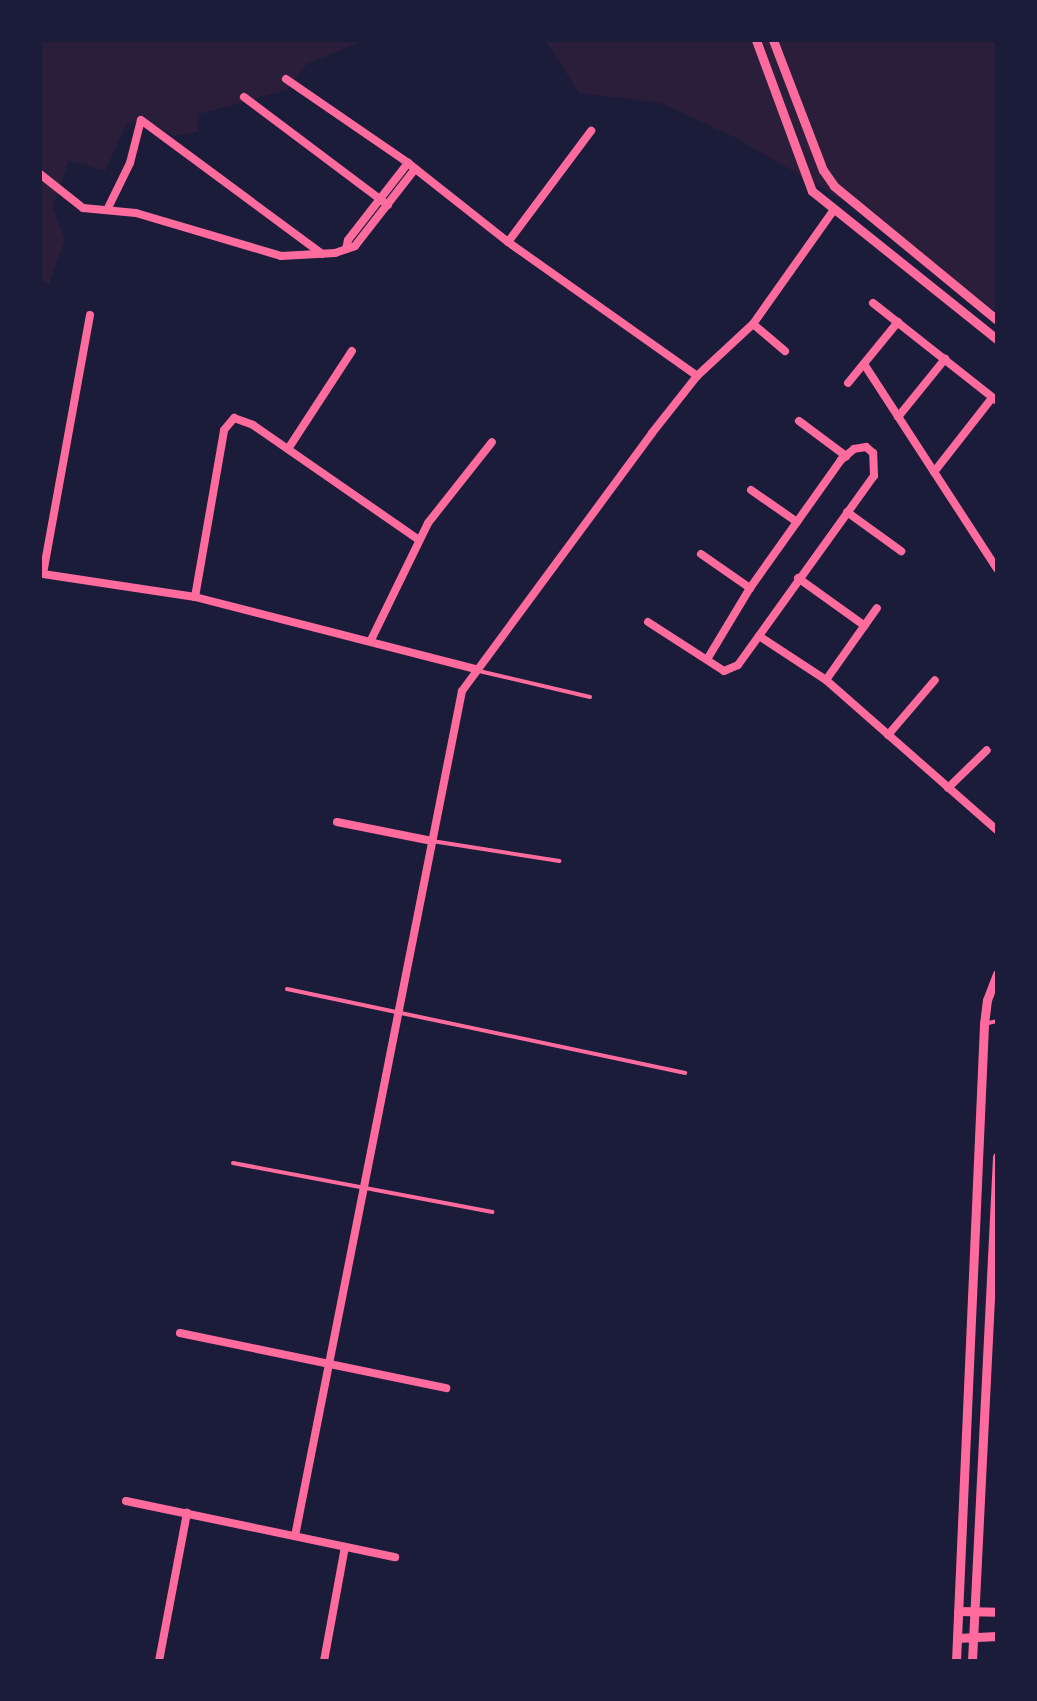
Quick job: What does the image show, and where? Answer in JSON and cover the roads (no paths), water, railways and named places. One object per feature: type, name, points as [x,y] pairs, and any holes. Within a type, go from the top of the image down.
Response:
[{"type":"street","points":[[756,40],[808,186],[833,211],[997,339]]},
{"type":"street","points":[[773,40],[823,170],[834,186],[997,320]]},
{"type":"street","points":[[286,80],[412,166],[508,242],[698,376]]},
{"type":"street","points":[[244,97],[384,202]]},
{"type":"street","points":[[108,208],[130,163],[141,120],[322,254]]},
{"type":"street","points":[[508,242],[591,131]]},
{"type":"street","points":[[40,174],[83,208],[108,208],[281,256],[322,254],[355,246],[412,166]]},
{"type":"street","points":[[295,1536],[462,691],[698,376],[753,324],[833,211]]},
{"type":"street","points":[[873,303],[994,400],[934,472]]},
{"type":"street","points":[[90,315],[44,574],[196,598],[475,670]]},
{"type":"street","points":[[848,383],[898,322]]},
{"type":"street","points":[[753,324],[785,351]]},
{"type":"street","points":[[288,449],[352,351]]},
{"type":"street","points":[[898,417],[945,359]]},
{"type":"street","points":[[864,364],[997,570]]},
{"type":"street","points":[[196,598],[224,430],[234,418],[253,425],[420,540]]},
{"type":"street","points":[[799,422],[846,456]]},
{"type":"street","points":[[370,640],[428,523],[492,442]]},
{"type":"street","points":[[648,622],[692,654],[708,658],[724,671],[738,665],[877,468],[866,447],[846,456],[750,588],[708,658]]},
{"type":"street","points":[[751,490],[797,522]]},
{"type":"street","points":[[847,512],[901,552]]},
{"type":"street","points":[[701,554],[750,588]]},
{"type":"street","points":[[798,578],[865,626]]},
{"type":"street","points":[[826,680],[877,608]]},
{"type":"street","points":[[759,636],[826,680],[997,830]]},
{"type":"street","points":[[888,735],[935,680]]},
{"type":"street","points":[[948,788],[987,750]]},
{"type":"street","points":[[337,822],[432,841]]},
{"type":"street","points":[[956,1661],[984,1024],[987,1000],[997,974]]},
{"type":"street","points":[[972,1661],[997,1157]]},
{"type":"street","points":[[180,1333],[446,1388]]},
{"type":"street","points":[[126,1501],[395,1557]]},
{"type":"street","points":[[159,1661],[188,1514]]},
{"type":"street","points":[[324,1661],[345,1546]]},
{"type":"street","points":[[958,1611],[997,1612]]},
{"type":"street","points":[[957,1638],[997,1636]]},
{"type":"lane","points":[[475,670],[590,697]]},
{"type":"lane","points":[[432,841],[559,860]]},
{"type":"lane","points":[[288,989],[685,1073]]},
{"type":"lane","points":[[984,1024],[997,1021]]},
{"type":"lane","points":[[233,1164],[492,1212]]}]
